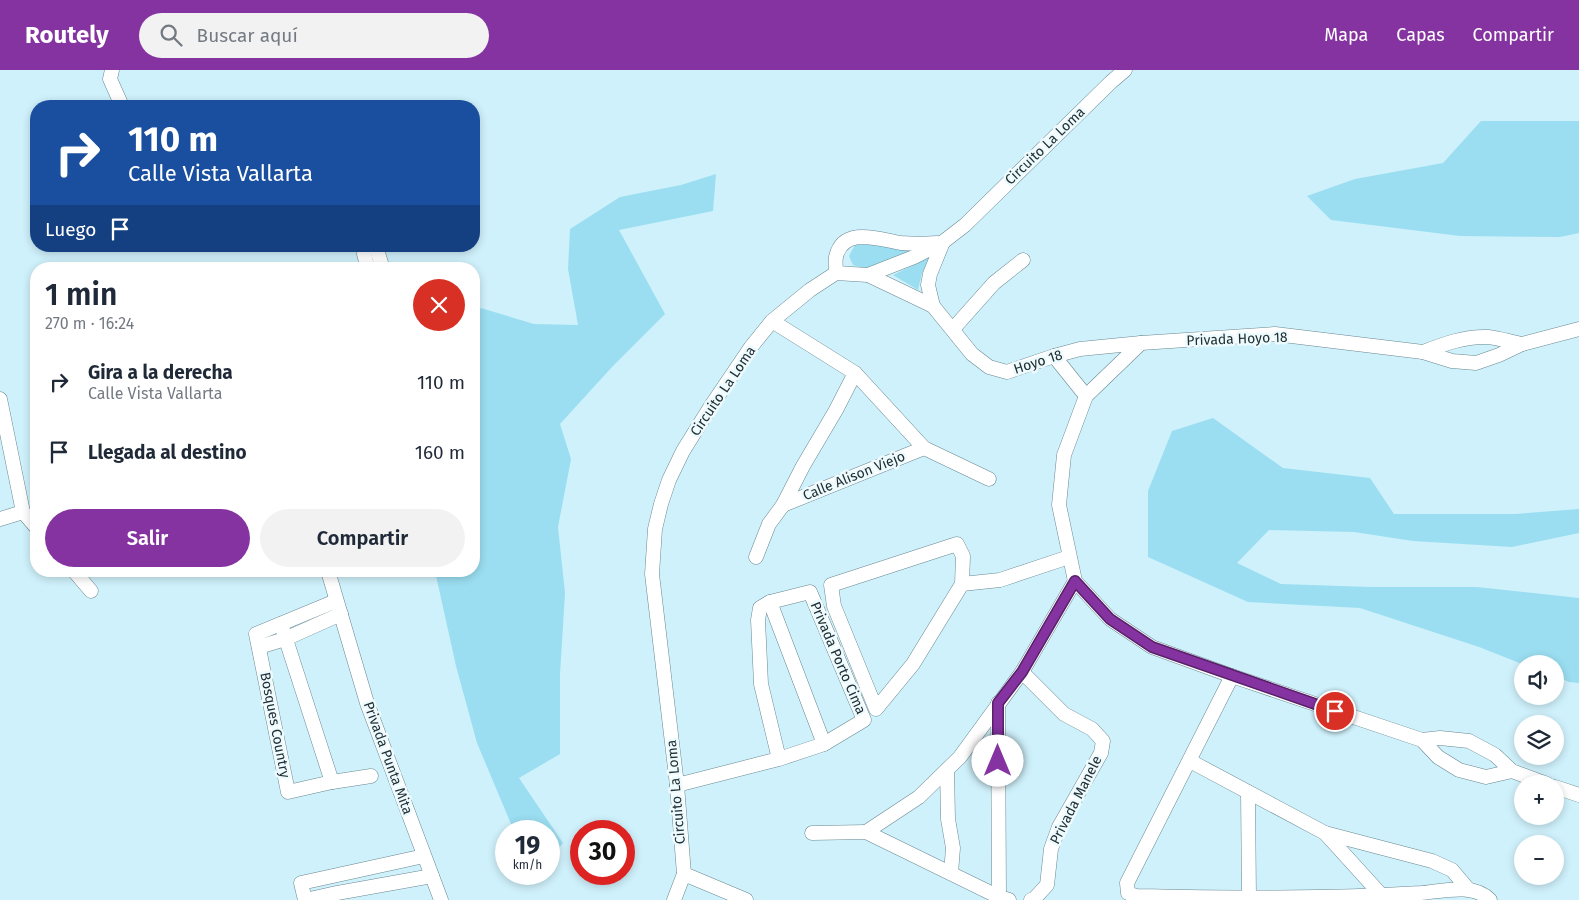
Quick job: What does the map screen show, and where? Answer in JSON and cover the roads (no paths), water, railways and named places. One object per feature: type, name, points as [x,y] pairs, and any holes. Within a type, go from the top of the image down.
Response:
[{"type":"street","points":[[112,70],[110,79],[119,100]]},
{"type":"street","name":"Circuito La Loma","points":[[674,900],[684,874],[677,785],[652,574],[655,529],[661,504],[669,480],[683,451],[751,347],[772,321],[810,290],[836,273],[868,275],[914,257],[942,242],[965,225],[1111,82],[1126,70]]},
{"type":"street","points":[[836,273],[836,257],[841,248],[848,241],[860,236],[872,236],[922,244],[942,242]]},
{"type":"street","name":"Hoyo 18","points":[[933,306],[928,285],[930,274],[942,242]]},
{"type":"street","points":[[953,330],[994,284],[1023,260]]},
{"type":"street","name":"Hoyo 18","points":[[868,275],[933,306],[972,354],[989,367],[1006,372],[1080,349],[1141,343]]},
{"type":"street","name":"Calle Alison Viejo","points":[[772,321],[855,373],[924,448],[989,479]]},
{"type":"street","name":"Privada Hoyo 18","points":[[1141,343],[1276,334],[1423,352],[1452,361],[1476,363],[1522,344],[1579,329]]},
{"type":"street","name":"Privada Hoyo 18","points":[[1423,352],[1470,338],[1490,337],[1522,344]]},
{"type":"street","points":[[1141,343],[1086,396],[1064,454],[1059,505],[1075,581],[1110,619],[1152,647],[1422,740],[1440,738],[1469,742],[1496,755],[1512,771],[1523,775]]},
{"type":"street","points":[[1054,356],[1086,396]]},
{"type":"street","name":"Calle Alison Viejo","points":[[756,556],[768,524],[783,505],[855,373]]},
{"type":"street","points":[[0,399],[23,512],[30,520]]},
{"type":"street","name":"Calle Alison Viejo","points":[[783,505],[924,448]]},
{"type":"street","points":[[0,519],[23,512]]},
{"type":"street","name":"Privada Porto Cima","points":[[957,544],[963,556],[962,584],[913,664],[876,709],[834,606],[831,585],[957,544]]},
{"type":"street","points":[[962,584],[1000,580],[1069,557]]},
{"type":"street","points":[[79,577],[91,591]]},
{"type":"street","name":"Privada Punta Mita","points":[[330,577],[367,703],[441,900]]},
{"type":"street","points":[[866,832],[919,797],[960,757],[1022,672],[1075,581]]},
{"type":"street","name":"Privada Porto Cima","points":[[677,785],[779,759],[824,744],[864,720],[810,592],[770,602]]},
{"type":"street","points":[[779,759],[761,684],[758,620],[760,608],[770,602],[824,744]]},
{"type":"street","points":[[258,641],[281,624],[339,608]]},
{"type":"street","points":[[258,641],[285,639],[339,608]]},
{"type":"street","points":[[281,624],[332,782]]},
{"type":"street","name":"Bosques Country","points":[[258,641],[288,792],[371,776]]},
{"type":"street","name":"Privada Manele","points":[[1022,672],[1064,714],[1092,730],[1103,741],[1101,753],[1059,828],[1051,848],[1047,885],[1031,900]]},
{"type":"street","points":[[1232,676],[1126,883],[1128,893],[1136,896],[1384,898],[1468,889],[1485,895],[1490,900]]},
{"type":"street","points":[[812,833],[866,832],[1004,898],[998,703]]},
{"type":"street","points":[[1422,740],[1438,757],[1459,770],[1486,777],[1512,771]]},
{"type":"street","points":[[1190,760],[1325,833],[1432,861],[1452,870],[1468,889]]},
{"type":"street","points":[[947,770],[948,819],[953,848],[951,873]]},
{"type":"street","points":[[1564,789],[1579,795]]},
{"type":"street","points":[[1248,792],[1248,898]]},
{"type":"street","points":[[1325,833],[1384,898]]},
{"type":"street","points":[[424,856],[301,883],[305,900],[334,897],[432,876]]},
{"type":"street","points":[[684,874],[746,900]]},
{"type":"street","points":[[326,878],[334,897]]}]
